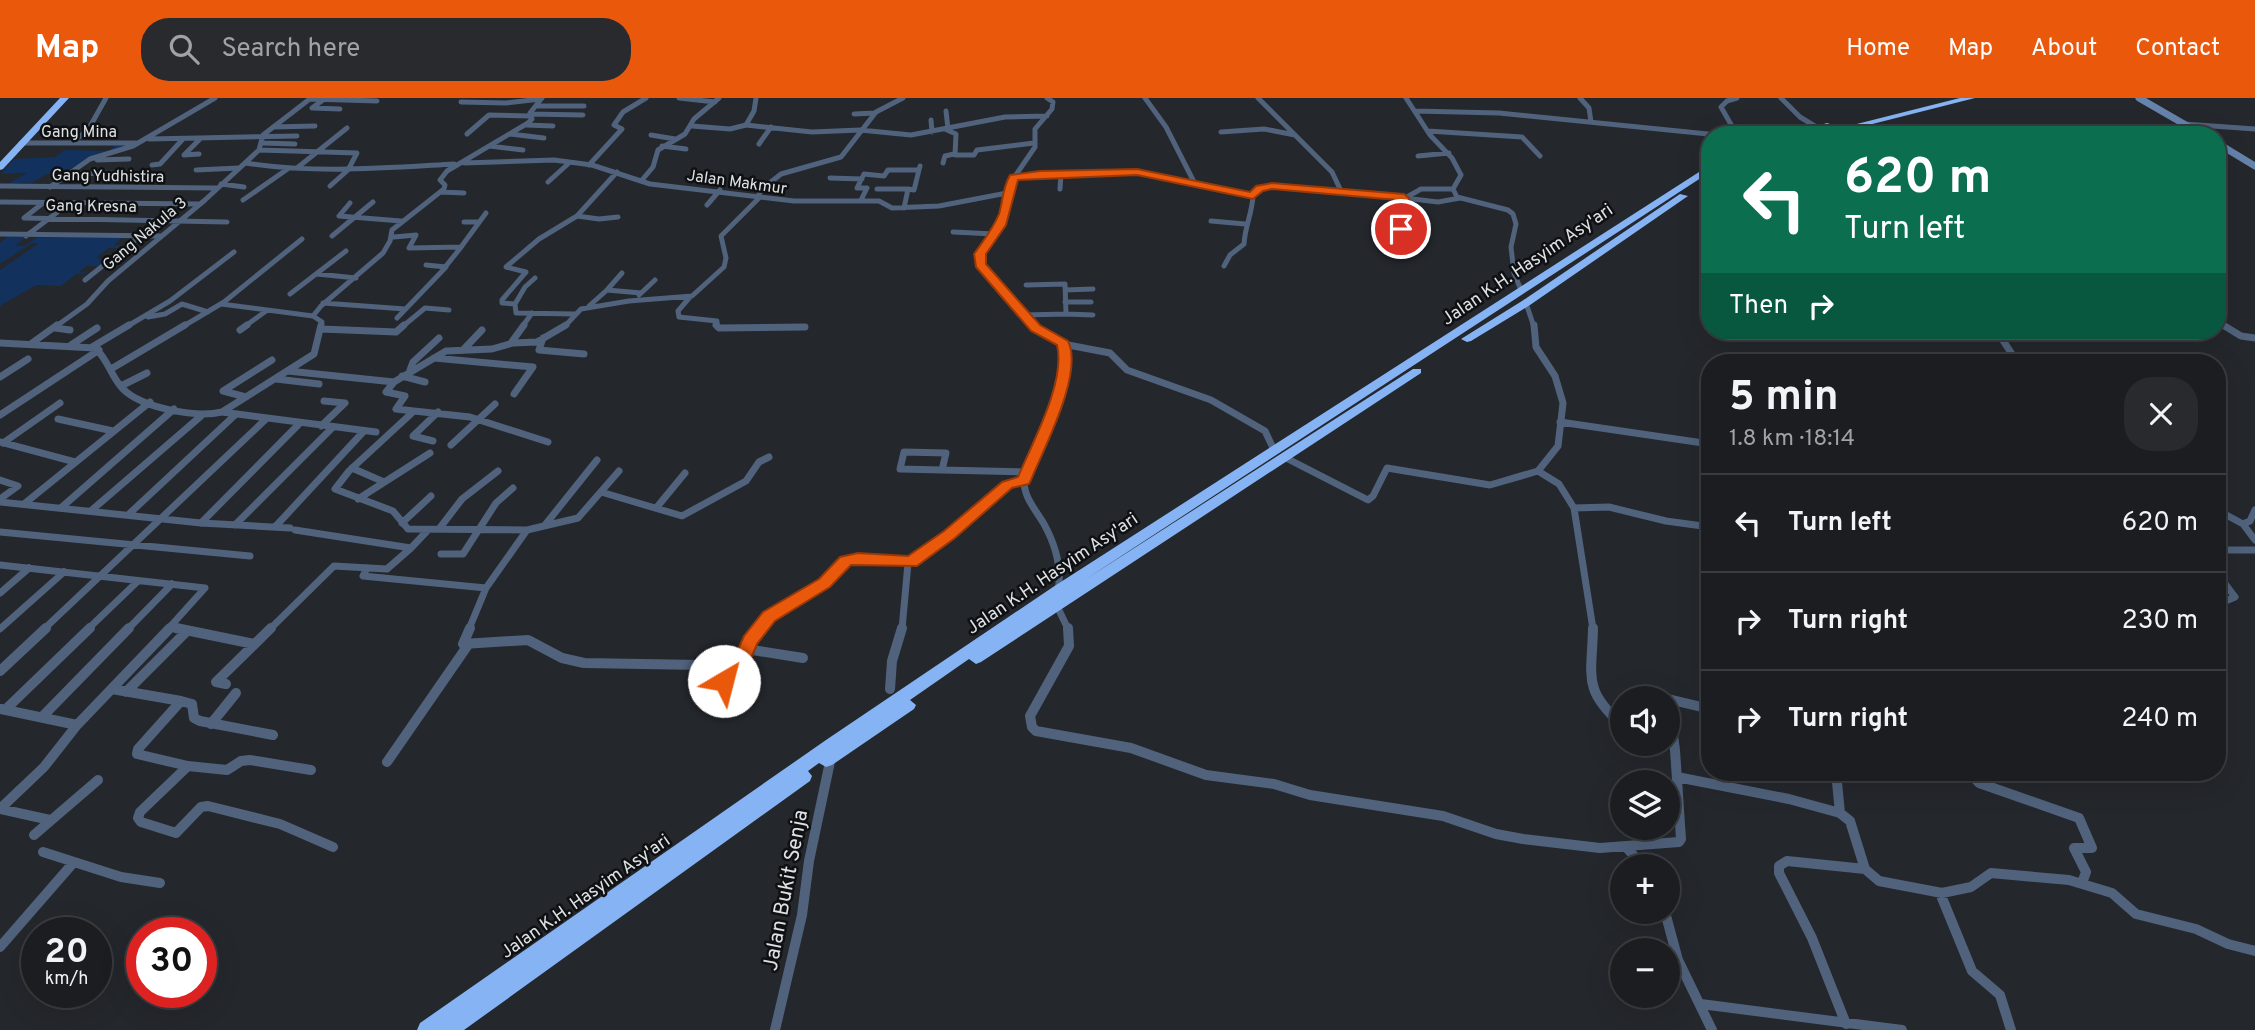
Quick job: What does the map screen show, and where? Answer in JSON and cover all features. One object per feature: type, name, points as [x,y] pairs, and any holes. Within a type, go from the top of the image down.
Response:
[{"type":"highway","points":[[0,166],[65,98]]},
{"type":"highway","points":[[1957,98],[1929,103],[1971,98]]},
{"type":"highway","points":[[1848,126],[1935,102]]},
{"type":"highway","points":[[1843,126],[1886,111],[1935,102]]},
{"type":"highway","name":"Jalan K.H. Hasyim Asy'ari","points":[[428,1030],[832,745],[1057,599],[1207,509],[1279,457],[1436,358],[1701,174]]},
{"type":"highway","name":"Jalan K.H. Hasyim Asy'ari","points":[[1523,297],[1566,261],[1650,218],[1701,183]]},
{"type":"highway","name":"Jalan K.H. Hasyim Asy'ari","points":[[448,1030],[955,672],[1142,536],[1209,492],[1279,457]]},
{"type":"highway","points":[[1142,536],[1158,533],[1203,504],[1208,505],[1207,509]]},
{"type":"street","points":[[75,141],[88,130],[106,98]]},
{"type":"street","points":[[50,187],[88,160],[138,143],[215,98]]},
{"type":"street","points":[[263,135],[310,98],[377,101]]},
{"type":"street","points":[[589,165],[621,131],[622,128],[614,125],[623,112],[646,98]]},
{"type":"street","points":[[679,98],[717,100]]},
{"type":"street","points":[[746,125],[754,111],[756,98]]},
{"type":"street","points":[[805,327],[719,328],[716,326],[717,321],[679,317],[678,311],[724,267],[726,258],[721,236],[759,197],[762,189],[781,174],[841,157],[875,113],[903,98]]},
{"type":"street","points":[[1047,98],[1053,104],[1047,116],[1035,129],[1035,148],[1013,178],[1007,193],[1006,209],[994,234],[980,254],[980,264],[1036,328],[1063,344],[1110,353],[1127,370],[1211,400],[1265,431],[1279,457],[1368,500],[1373,496],[1387,468],[1490,485],[1538,471],[1556,452],[1562,393],[1536,346],[1534,325],[1513,264],[1511,247],[1517,228],[1511,212],[1460,198],[1438,202],[1342,191],[1272,186],[1260,188],[1253,196],[1252,213],[1244,224],[1244,244],[1230,255],[1224,266]]},
{"type":"street","points":[[1145,98],[1166,127],[1194,183]]},
{"type":"street","points":[[1258,98],[1332,172],[1342,191]]},
{"type":"street","points":[[1406,98],[1428,131],[1449,153],[1461,175],[1453,189]]},
{"type":"street","points":[[1580,98],[1589,108],[1591,122]]},
{"type":"street","points":[[1732,126],[1721,107],[1727,101],[1737,98]]},
{"type":"street","points":[[1781,98],[1813,126]]},
{"type":"street","points":[[2139,98],[2187,126]]},
{"type":"street","points":[[323,100],[313,108],[340,109]]},
{"type":"street","points":[[461,102],[506,103],[515,100],[584,106]]},
{"type":"street","points":[[642,180],[653,167],[657,152],[662,146],[692,126],[692,121],[717,100]]},
{"type":"street","points":[[464,163],[526,125],[541,101]]},
{"type":"street","points":[[946,111],[947,130]]},
{"type":"street","points":[[1415,111],[1500,113],[1701,133]]},
{"type":"street","points":[[854,114],[875,113]]},
{"type":"street","points":[[467,134],[490,115],[583,115]]},
{"type":"street","points":[[692,126],[730,129],[746,125],[812,132],[860,130],[911,135],[1005,117],[1047,116]]},
{"type":"street","points":[[931,120],[932,132]]},
{"type":"street","points":[[2184,124],[2208,126]]},
{"type":"street","points":[[526,125],[553,126]]},
{"type":"street","points":[[273,127],[315,126]]},
{"type":"street","points":[[759,144],[771,127]]},
{"type":"street","points":[[297,168],[347,128]]},
{"type":"street","points":[[2226,128],[2255,130]]},
{"type":"street","points":[[1221,132],[1261,129],[1296,135]]},
{"type":"street","points":[[947,130],[953,132],[957,138],[954,155]]},
{"type":"street","points":[[1428,131],[1478,131],[1490,136],[1522,137],[1540,156]]},
{"type":"street","points":[[510,134],[544,138]]},
{"type":"street","name":"Gang Nakula 3","points":[[32,344],[88,304],[108,281],[201,204],[259,150],[263,135]]},
{"type":"street","points":[[650,135],[676,139]]},
{"type":"street","points":[[146,139],[297,136]]},
{"type":"street","points":[[199,154],[184,155],[201,138]]},
{"type":"street","points":[[152,165],[160,164],[183,139]]},
{"type":"street","name":"Gang Mina","points":[[21,143],[138,143]]},
{"type":"street","points":[[263,143],[295,144]]},
{"type":"street","points":[[943,163],[945,156],[974,155],[977,150],[1034,143]]},
{"type":"street","points":[[490,146],[523,150]]},
{"type":"street","points":[[662,146],[686,149]]},
{"type":"street","points":[[2226,148],[2255,166]]},
{"type":"street","points":[[259,150],[357,153],[348,170],[330,186]]},
{"type":"street","points":[[1418,156],[1449,153]]},
{"type":"street","points":[[88,160],[129,159]]},
{"type":"street","name":"Jalan Makmur","points":[[245,163],[348,170],[537,159],[589,165],[650,184],[804,202],[883,201],[890,208],[939,206],[1007,193]]},
{"type":"street","points":[[548,182],[569,163]]},
{"type":"street","points":[[394,237],[392,230],[401,221],[446,186],[441,179],[454,164]]},
{"type":"street","points":[[196,170],[238,168]]},
{"type":"street","points":[[243,200],[289,168]]},
{"type":"street","points":[[877,189],[888,170],[920,168],[914,190],[908,189],[877,189],[857,188],[864,174],[884,176]]},
{"type":"street","points":[[515,304],[501,302],[526,272],[506,266],[539,239],[577,216],[617,172]]},
{"type":"street","points":[[1013,178],[1137,172],[1253,196]]},
{"type":"street","points":[[65,174],[118,173]]},
{"type":"street","points":[[1060,189],[1061,174]]},
{"type":"street","points":[[830,178],[862,179]]},
{"type":"street","name":"Gang Yudhistira","points":[[0,186],[244,187]]},
{"type":"street","points":[[861,200],[867,188]]},
{"type":"street","points":[[904,208],[908,189]]},
{"type":"street","points":[[1404,198],[1415,195],[1421,189],[1453,189]]},
{"type":"street","points":[[1453,189],[1460,198]]},
{"type":"street","points":[[707,205],[720,191]]},
{"type":"street","points":[[440,192],[464,193]]},
{"type":"street","points":[[1401,229],[1411,218],[1404,198]]},
{"type":"street","points":[[0,202],[201,204]]},
{"type":"street","points":[[332,236],[373,202]]},
{"type":"street","name":"Gang Kresna","points":[[43,203],[24,217],[226,222]]},
{"type":"street","points":[[26,236],[69,203]]},
{"type":"street","points":[[351,203],[339,215],[401,221]]},
{"type":"street","points":[[397,318],[446,266],[486,213]]},
{"type":"street","points":[[577,216],[599,219],[618,217]]},
{"type":"street","points":[[1211,221],[1244,224]]},
{"type":"street","points":[[464,222],[479,222]]},
{"type":"street","points":[[953,232],[994,234]]},
{"type":"street","points":[[0,234],[162,236]]},
{"type":"street","points":[[313,316],[323,303],[356,278],[394,237],[416,235],[409,247],[461,246]]},
{"type":"street","points":[[85,280],[139,237]]},
{"type":"street","points":[[111,369],[221,304],[302,239]]},
{"type":"street","points":[[430,258],[438,248]]},
{"type":"street","points":[[290,294],[346,251]]},
{"type":"street","points":[[0,415],[95,348],[170,301],[234,252]]},
{"type":"street","points":[[426,265],[446,266]]},
{"type":"street","points":[[548,442],[479,420],[438,412],[396,409],[405,396],[386,392],[410,370],[446,351],[492,349],[511,343],[535,343],[565,326],[575,314],[607,290],[622,273]]},
{"type":"street","points":[[317,274],[356,278]]},
{"type":"street","points":[[535,278],[515,304],[516,313],[575,314]]},
{"type":"street","points":[[635,300],[655,280]]},
{"type":"street","points":[[1026,285],[1065,284],[1066,314]]},
{"type":"street","points":[[1065,290],[1093,289]]},
{"type":"street","points":[[607,290],[641,293]]},
{"type":"street","points":[[587,307],[635,300],[690,297]]},
{"type":"street","points":[[170,301],[208,312]]},
{"type":"street","points":[[1066,302],[1091,302]]},
{"type":"street","points":[[323,303],[405,309]]},
{"type":"street","points":[[142,317],[165,314],[181,304]]},
{"type":"street","points":[[0,343],[95,348],[127,392],[150,402],[201,416],[222,412],[314,355],[321,329],[321,320],[313,316],[266,312],[221,304]]},
{"type":"street","points":[[321,329],[396,332],[401,331],[425,308],[449,310]]},
{"type":"street","points":[[240,330],[266,312]]},
{"type":"street","points":[[511,343],[532,313]]},
{"type":"street","points":[[1024,315],[1093,315]]},
{"type":"street","points":[[2226,327],[2241,336],[2255,338]]},
{"type":"street","points":[[55,328],[70,330]]},
{"type":"street","points":[[71,345],[97,328]]},
{"type":"street","points":[[463,349],[482,330]]},
{"type":"street","points":[[410,370],[413,362],[439,338]]},
{"type":"street","points":[[543,338],[539,350],[584,354]]},
{"type":"street","points":[[1063,344],[1066,354],[1064,378],[1025,476],[1030,503],[1048,532],[1059,572],[1057,599],[1068,626],[1069,646],[1030,716],[1032,727],[1036,731],[1131,748],[1219,778],[1267,783],[1310,795],[1403,808],[1443,816],[1496,834],[1563,846],[1626,848],[1675,844],[1680,840]]},
{"type":"street","points":[[434,358],[533,367],[514,394]]},
{"type":"street","points":[[0,377],[28,359]]},
{"type":"street","points":[[246,397],[223,391],[272,360]]},
{"type":"street","points":[[0,370],[10,371]]},
{"type":"street","points":[[288,371],[425,382]]},
{"type":"street","points":[[121,386],[147,373]]},
{"type":"street","points":[[276,379],[319,384]]},
{"type":"street","points":[[321,426],[345,403],[324,401]]},
{"type":"street","points":[[24,504],[150,402]]},
{"type":"street","points":[[1,443],[60,403]]},
{"type":"street","points":[[451,445],[495,404]]},
{"type":"street","points":[[62,507],[174,409]]},
{"type":"street","points":[[414,411],[352,468],[335,489],[393,511],[408,529],[527,530],[578,518],[619,471]]},
{"type":"street","points":[[222,412],[376,432]]},
{"type":"street","points":[[433,441],[413,436],[438,412]]},
{"type":"street","points":[[128,514],[235,415]]},
{"type":"street","points":[[92,510],[201,416]]},
{"type":"street","points":[[58,419],[113,431]]},
{"type":"street","points":[[0,671],[266,419]]},
{"type":"street","points":[[1560,422],[1701,443]]},
{"type":"street","points":[[201,523],[299,424]]},
{"type":"street","points":[[235,526],[332,428]]},
{"type":"street","points":[[275,527],[364,431]]},
{"type":"street","points":[[1,443],[75,462]]},
{"type":"street","points":[[942,470],[946,453],[904,452],[900,470],[972,471],[1025,476]]},
{"type":"street","points":[[358,499],[430,453]]},
{"type":"street","points":[[601,492],[657,507],[674,515],[686,514],[746,481],[759,462],[769,457]]},
{"type":"street","points":[[972,471],[974,459]]},
{"type":"street","points":[[545,524],[597,460]]},
{"type":"street","points":[[352,468],[384,482]]},
{"type":"street","points":[[439,529],[462,499],[498,471]]},
{"type":"street","points":[[1538,471],[1559,484],[1574,508],[1593,628],[1591,687],[1602,707],[1610,714]]},
{"type":"street","points":[[657,507],[685,473]]},
{"type":"street","points":[[734,681],[746,649],[769,617],[825,583],[845,561],[858,558],[908,563],[949,534],[1007,485],[1025,476]]},
{"type":"street","points":[[0,480],[18,486],[0,501]]},
{"type":"street","points":[[441,554],[462,555],[496,503],[513,488]]},
{"type":"street","points":[[402,523],[431,496]]},
{"type":"street","points":[[0,501],[201,523],[293,529],[411,548]]},
{"type":"street","points":[[1574,508],[1609,507],[1666,521],[1701,526]]},
{"type":"street","points":[[2243,524],[2250,520],[2255,510]]},
{"type":"street","points":[[2226,515],[2243,524],[2255,540]]},
{"type":"street","points":[[226,684],[216,682],[334,566],[390,568],[428,530]]},
{"type":"street","points":[[527,530],[486,588],[463,643],[468,645],[520,639],[538,644],[551,654],[576,663],[701,665],[740,660]]},
{"type":"street","points":[[0,532],[250,556]]},
{"type":"street","points":[[2226,550],[2255,550]]},
{"type":"street","points":[[890,689],[892,661],[903,625],[908,563]]},
{"type":"street","points":[[0,565],[206,588],[173,627],[77,725],[44,767],[0,809]]},
{"type":"street","points":[[0,593],[29,568]]},
{"type":"street","points":[[367,568],[363,576],[486,588]]},
{"type":"street","points":[[0,629],[64,572]]},
{"type":"street","points":[[3,709],[138,581]]},
{"type":"street","points":[[42,717],[173,584]]},
{"type":"street","points":[[2226,585],[2235,597],[2226,598]]},
{"type":"street","points":[[173,627],[254,644]]},
{"type":"street","points":[[126,692],[187,631]]},
{"type":"street","points":[[387,762],[468,645]]},
{"type":"street","points":[[746,649],[803,657]]},
{"type":"street","points":[[701,665],[695,677],[696,682],[748,683]]},
{"type":"street","points":[[112,689],[192,704],[194,718],[211,724],[273,734]]},
{"type":"street","points":[[211,724],[236,693]]},
{"type":"street","points":[[181,701],[138,749],[137,754],[188,766],[227,770],[241,761],[250,760],[311,770]]},
{"type":"street","points":[[1680,701],[1701,707]]},
{"type":"street","points":[[3,709],[77,725]]},
{"type":"street","name":"Jalan Bukit Senja","points":[[775,1030],[803,915],[809,861],[831,757]]},
{"type":"street","points":[[188,766],[140,812],[138,818],[141,822],[176,833],[201,807],[208,806],[280,824],[333,847]]},
{"type":"street","points":[[1680,778],[1788,799],[1840,813],[1850,821],[1865,869],[1879,881],[1940,893],[1971,887],[1991,873],[2082,883],[2112,892],[2136,914],[2196,929],[2228,944],[2255,951]]},
{"type":"street","points":[[34,835],[98,780]]},
{"type":"street","points":[[1837,781],[1840,813]]},
{"type":"street","points":[[1977,781],[2079,818],[2092,848],[2074,848],[2085,872],[2082,883]]},
{"type":"street","points":[[0,809],[50,820]]},
{"type":"street","points":[[1626,848],[1632,854]]},
{"type":"street","points":[[43,852],[137,882],[155,885],[160,883]]},
{"type":"street","points":[[1846,1024],[1812,938],[1779,873],[1779,866],[1787,861],[1865,869]]},
{"type":"street","points":[[0,947],[75,862]]},
{"type":"street","points":[[1940,893],[1972,971],[2000,995],[2011,1030]]},
{"type":"street","points":[[1668,924],[1678,960],[1712,1030]]},
{"type":"street","points":[[1701,1004],[1902,1030]]},
{"type":"shaded area","points":[[119,143],[135,144],[89,158],[62,174],[47,174],[28,185],[29,182],[6,185],[27,173],[1,174],[14,159],[55,157],[64,150],[108,151]]},
{"type":"shaded area","points":[[8,236],[26,237],[15,246],[24,246],[36,238],[122,238],[114,245],[127,245],[123,248],[109,248],[96,258],[109,259],[101,266],[87,266],[79,272],[93,273],[76,274],[61,286],[36,285],[0,306],[0,270],[39,243],[32,243],[0,264],[0,243]]},
{"type":"route","points":[[724,681],[734,681],[750,640],[769,617],[825,583],[845,561],[858,558],[905,564],[911,562],[1007,485],[1024,480],[1064,378],[1066,354],[1063,344],[1036,328],[996,279],[980,264],[980,254],[1000,225],[1013,178],[1040,174],[1137,172],[1253,196],[1257,189],[1272,186],[1397,197],[1404,198],[1406,211],[1411,218],[1401,229]]}]
